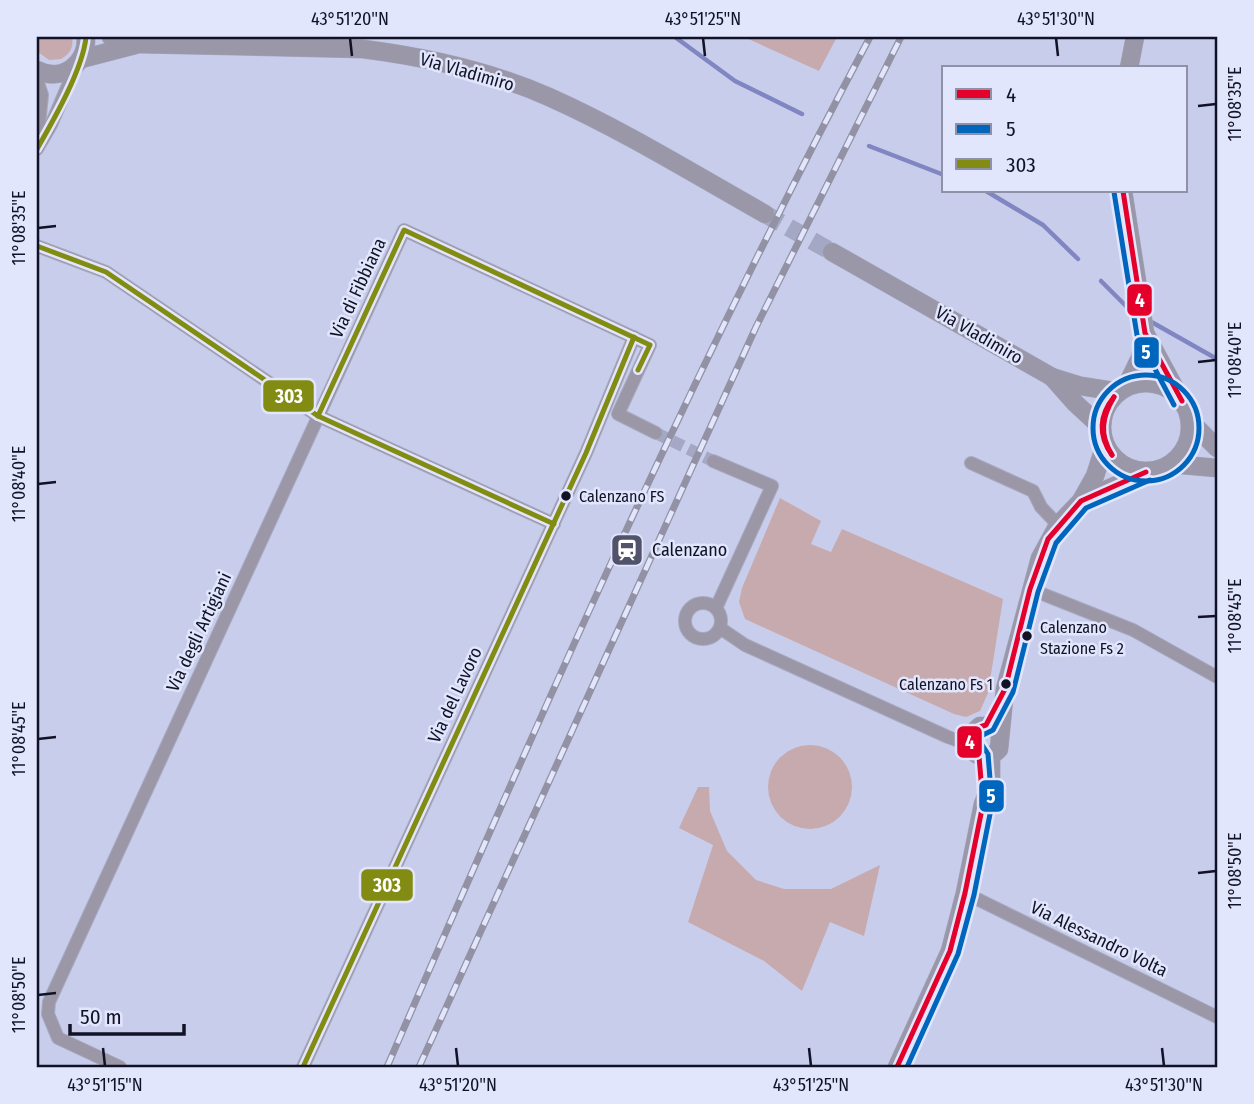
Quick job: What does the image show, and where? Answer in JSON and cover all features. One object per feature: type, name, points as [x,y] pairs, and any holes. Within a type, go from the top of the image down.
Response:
[{"type":"main road","points":[[79,62],[85,49],[86,37]]},
{"type":"main road","name":"Via Vladimiro","points":[[111,37],[138,44],[363,49],[397,53],[469,70],[536,92],[583,113],[765,214]]},
{"type":"main road","points":[[1129,66],[1135,37]]},
{"type":"main road","name":"Via Vladimiro","points":[[37,70],[53,75],[65,73],[79,62],[138,44]]},
{"type":"main road","points":[[1123,192],[1145,333],[1190,421],[1217,448]]},
{"type":"main road","name":"Via Vladimiro","points":[[832,252],[1052,377],[1081,386],[1123,389]]},
{"type":"main road","points":[[1145,333],[1140,358],[1123,389],[1110,401],[1103,414],[1101,427],[1105,445],[1117,461],[1126,467],[1146,472]]},
{"type":"main road","name":"Via Vladimiro","points":[[1052,377],[1101,427]]},
{"type":"main road","points":[[1123,389],[1141,383],[1157,384],[1171,390],[1182,401]]},
{"type":"main road","points":[[1081,501],[1146,472],[1171,464],[1179,457],[1188,440],[1190,421]]},
{"type":"main road","points":[[980,751],[999,749],[993,730],[1040,558],[1058,525],[1081,501],[1095,476],[1105,445]]},
{"type":"main road","points":[[1171,464],[1217,468]]},
{"type":"main road","points":[[898,1067],[950,951],[983,804],[991,783],[974,729],[993,730]]},
{"type":"street","points":[[37,148],[51,125],[79,62]]},
{"type":"street","points":[[37,80],[42,95],[37,148]]},
{"type":"street","name":"Via di Fibbiana","points":[[318,416],[404,230],[634,337]]},
{"type":"street","points":[[37,246],[112,276],[318,416],[554,524]]},
{"type":"street","points":[[634,337],[650,345],[618,414],[656,433]]},
{"type":"street","name":"Via del Lavoro","points":[[303,1067],[554,524],[634,337]]},
{"type":"street","name":"Via degli Artigiani","points":[[120,1067],[58,1038],[48,1014],[49,1002],[318,416]]},
{"type":"street","points":[[713,461],[772,486],[716,608]]},
{"type":"street","points":[[971,463],[1033,491],[1041,508],[1058,525]]},
{"type":"street","points":[[1030,589],[1133,629],[1217,677]]},
{"type":"street","points":[[698,603],[708,603],[716,608],[721,617],[720,628],[711,637],[700,638],[690,632],[685,621],[688,610],[698,603]]},
{"type":"street","points":[[720,628],[745,645],[980,751]]},
{"type":"street","name":"Via Alessandro Volta","points":[[965,893],[1217,1017]]},
{"type":"shaded area","points":[[37,37],[72,37],[72,47],[61,59],[49,60],[38,52]]},
{"type":"shaded area","points":[[744,37],[837,37],[819,71]]},
{"type":"shaded area","points":[[780,498],[821,521],[811,544],[831,552],[842,529],[1003,599],[988,693],[980,711],[966,717],[954,714],[745,619],[739,602],[742,588]]},
{"type":"shaded area","points":[[810,745],[826,748],[840,757],[849,771],[852,787],[849,803],[840,817],[826,826],[810,829],[794,826],[780,817],[771,803],[768,787],[771,771],[780,757],[794,748]]},
{"type":"shaded area","points":[[698,787],[709,787],[710,811],[727,851],[756,880],[784,889],[831,889],[880,865],[864,936],[830,922],[802,991],[764,961],[688,922],[713,845],[679,828]]},
{"type":"waterway","points":[[675,37],[735,81],[802,114]]},
{"type":"waterway","points":[[869,146],[942,174]]},
{"type":"waterway","points":[[988,192],[1043,225],[1078,259]]},
{"type":"waterway","points":[[1101,281],[1128,308],[1138,313]]},
{"type":"waterway","points":[[1148,320],[1217,359]]},
{"type":"tunnel","points":[[765,214],[832,252]]},
{"type":"tunnel","points":[[656,433],[713,461]]},
{"type":"railway","points":[[387,1067],[618,547],[741,290],[870,37]]},
{"type":"railway","points":[[419,1067],[756,327],[901,37]]},
{"type":"transit line","name":"303","points":[[37,149],[73,79],[86,37]]},
{"type":"transit line","name":"5","points":[[1114,192],[1137,335],[1174,405]]},
{"type":"transit line","name":"4","points":[[1123,192],[1145,333],[1182,401]]},
{"type":"transit line","name":"303","points":[[318,416],[404,230],[650,345],[638,370]]},
{"type":"transit line","name":"303","points":[[37,246],[106,272],[318,416],[554,524]]},
{"type":"transit line","name":"303","points":[[303,1067],[586,453],[634,337]]},
{"type":"transit line","name":"5","points":[[1146,375],[1166,379],[1183,391],[1195,408],[1199,428],[1195,448],[1183,465],[1166,477],[1146,481],[1126,477],[1109,465],[1097,448],[1093,428],[1097,408],[1109,391],[1126,379],[1146,375]]},
{"type":"transit line","name":"4","points":[[1112,455],[1104,440],[1102,426],[1105,411],[1114,397]]},
{"type":"transit line","name":"4","points":[[1112,455],[1105,440],[1104,426],[1114,397]]},
{"type":"transit line","name":"4","points":[[897,1067],[950,951],[965,893],[983,804],[979,756],[970,746],[970,738],[975,730],[986,725],[1005,689],[1030,589],[1048,539],[1081,501],[1146,472]]},
{"type":"transit line","name":"5","points":[[907,1067],[958,954],[974,895],[992,804],[988,754],[979,740],[993,730],[1013,692],[1038,592],[1056,543],[1086,508],[1150,480]]},
{"type":"place","name":"Calenzano FS","points":[[566,496]]},
{"type":"place","name":"Calenzano","points":[[627,550]]},
{"type":"place","name":"Calenzano Stazione Fs 2","points":[[1027,636]]},
{"type":"place","name":"Calenzano Fs 1","points":[[1006,684]]}]
